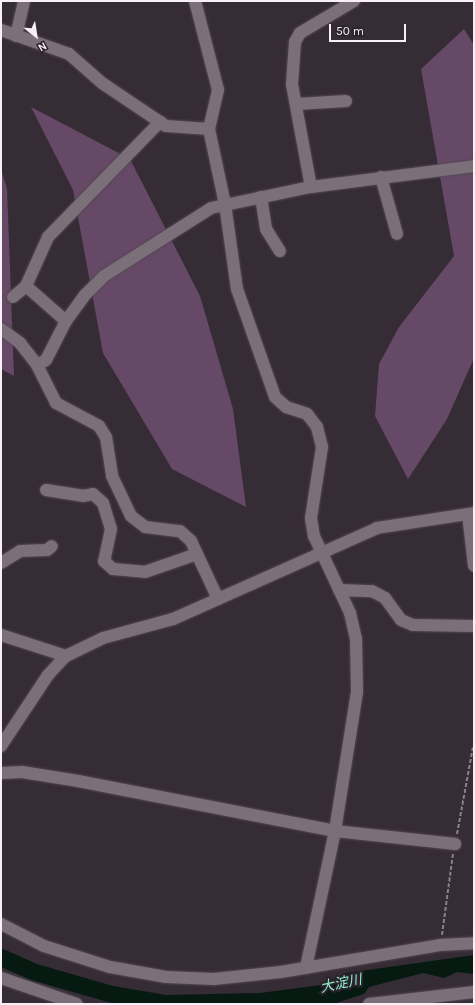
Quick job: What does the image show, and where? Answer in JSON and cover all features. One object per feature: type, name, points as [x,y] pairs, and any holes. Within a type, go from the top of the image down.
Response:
[{"type":"street","points":[[16,36],[24,1]]},
{"type":"street","points":[[195,1],[218,90],[208,129],[225,204],[237,288],[266,379],[275,397],[286,407],[307,414],[317,427],[322,447],[311,518],[321,553],[339,590],[354,628],[357,692],[335,832],[306,968]]},
{"type":"street","points":[[311,187],[297,104],[292,84],[295,42],[300,33],[354,1]]},
{"type":"street","points":[[1,30],[69,54],[102,83],[166,126],[208,129]]},
{"type":"street","points":[[297,104],[346,101]]},
{"type":"street","points":[[13,297],[26,286],[48,237],[160,122]]},
{"type":"street","points":[[37,365],[46,360],[66,321],[85,295],[104,276],[211,208],[311,187],[378,177],[474,166]]},
{"type":"street","points":[[378,177],[378,208]]},
{"type":"street","points":[[378,177],[397,234]]},
{"type":"street","points":[[261,197],[266,229],[280,251]]},
{"type":"street","points":[[26,286],[66,321]]},
{"type":"street","points":[[1,329],[20,343],[37,365],[56,403],[99,426],[106,437],[112,476],[131,516],[145,527],[180,531],[191,541],[218,599]]},
{"type":"street","points":[[46,490],[83,496],[94,494],[103,503],[111,529],[104,561],[113,568],[145,572],[197,554]]},
{"type":"street","points":[[1,746],[48,676],[66,656],[103,638],[173,619],[377,528],[471,513],[474,566]]},
{"type":"street","points":[[1,563],[20,552],[47,550],[52,546]]},
{"type":"street","points":[[339,590],[372,591],[385,598],[401,620],[413,625],[474,626]]},
{"type":"street","points":[[1,635],[66,656]]},
{"type":"street","points":[[1,773],[22,772],[78,781],[335,832],[455,844]]},
{"type":"street","points":[[1,924],[44,946],[110,967],[166,977],[214,979],[306,968],[440,945],[474,943]]},
{"type":"street","points":[[1,978],[77,1004]]},
{"type":"street","points":[[369,1004],[474,992]]},
{"type":"path","points":[[440,945],[455,844],[472,747]]},
{"type":"shaded area","points":[[464,29],[474,45],[474,358],[447,419],[408,479],[375,416],[379,364],[399,327],[454,256],[421,69]]},
{"type":"shaded area","points":[[31,107],[130,159],[200,296],[233,409],[246,507],[172,469],[103,353],[73,190]]},
{"type":"shaded area","points":[[1,169],[7,189],[14,376],[1,369]]},
{"type":"water","name":"大淀川","points":[[1,948],[37,964],[113,986],[166,995],[260,993],[321,985],[346,973],[474,955],[474,974],[457,972],[444,978],[423,973],[369,987],[364,994],[333,1004],[115,1004],[31,980],[1,967]]}]
